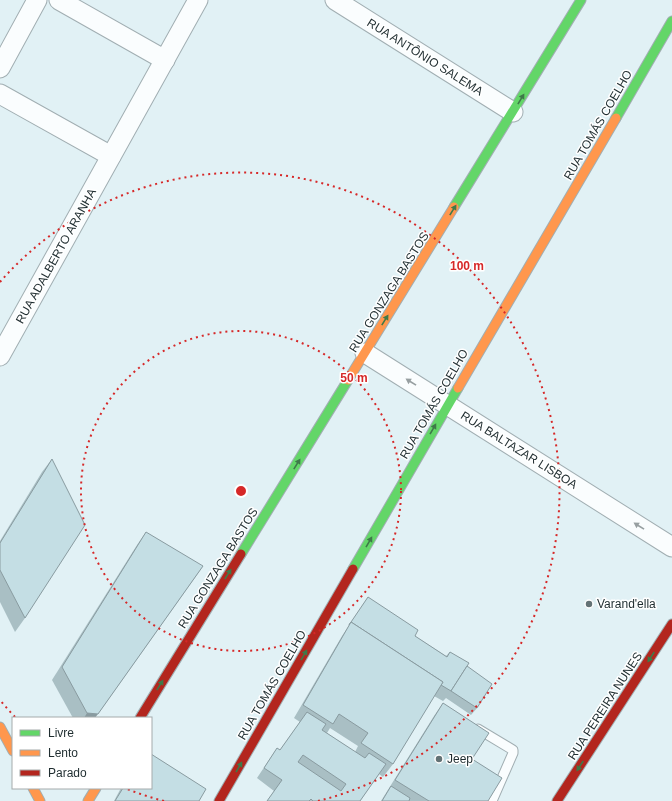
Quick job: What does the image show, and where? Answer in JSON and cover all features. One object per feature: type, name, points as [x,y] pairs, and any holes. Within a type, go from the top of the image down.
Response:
[{"type":"street","points":[[0,68],[37,0]]},
{"type":"street","points":[[59,0],[165,60]]},
{"type":"street","name":"RUA ADALBERTO ARANHA","points":[[0,356],[198,0]]},
{"type":"street","name":"RUA ANTÔNIO SALEMA","points":[[336,0],[513,112]]},
{"type":"street","name":"RUA GONZAGA BASTOS","points":[[141,717],[365,354],[581,0]]},
{"type":"street","name":"RUA TOMÁS COELHO","points":[[219,801],[672,21]]},
{"type":"street","points":[[0,94],[112,156]]},
{"type":"street","name":"RUA BALTAZAR LISBOA","points":[[365,354],[672,547]]},
{"type":"street","name":"RUA PEREIRA NUNES","points":[[557,801],[672,624]]},
{"type":"street","points":[[0,727],[12,749]]},
{"type":"street","points":[[34,789],[40,801]]},
{"type":"street","points":[[88,801],[95,789]]},
{"type":"lane","points":[[477,728],[513,750],[514,753],[492,801]]},
{"type":"building","points":[[52,459],[85,525],[25,618],[0,570],[0,543]]},
{"type":"building","points":[[146,532],[203,566],[98,714],[87,713],[62,667]]},
{"type":"building","points":[[368,597],[418,630],[415,636],[447,657],[450,652],[469,663],[451,691],[441,685],[443,682],[351,622]]},
{"type":"building","points":[[351,622],[443,682],[393,764],[361,743],[368,733],[339,714],[333,724],[303,705]]},
{"type":"building","points":[[467,666],[492,684],[477,708],[451,691]]},
{"type":"building","name":"Jeep","points":[[443,703],[489,733],[472,759],[502,778],[488,801],[429,801],[395,780]]},
{"type":"building","points":[[307,712],[326,724],[322,730],[365,758],[369,753],[386,764],[360,801],[313,801],[311,799],[309,801],[267,801],[282,780],[264,768],[277,748],[280,750]],"holes":[[[303,755],[346,784],[341,791],[298,762]]]},
{"type":"building","points":[[152,755],[206,789],[199,801],[115,801],[122,789],[152,789]]},
{"type":"building","points":[[391,786],[410,798],[409,801],[382,801]]},
{"type":"traffic: fast","points":[[454,207],[581,0]]},
{"type":"traffic: fast","points":[[616,118],[672,21]]},
{"type":"traffic: fast","points":[[241,554],[348,380]]},
{"type":"traffic: fast","points":[[353,569],[458,388]]},
{"type":"traffic: slow","points":[[458,388],[616,118]]},
{"type":"traffic: slow","points":[[348,380],[454,207]]},
{"type":"traffic: slow","points":[[0,727],[12,749]]},
{"type":"traffic: slow","points":[[34,789],[40,801]]},
{"type":"traffic: slow","points":[[88,801],[95,789]]},
{"type":"traffic: jam","points":[[141,717],[241,554]]},
{"type":"traffic: jam","points":[[219,801],[353,569]]},
{"type":"traffic: jam","points":[[557,801],[672,624]]},
{"type":"place","name":"Varand'ella","points":[[589,604]]},
{"type":"place","name":"Jeep","points":[[439,759]]}]
